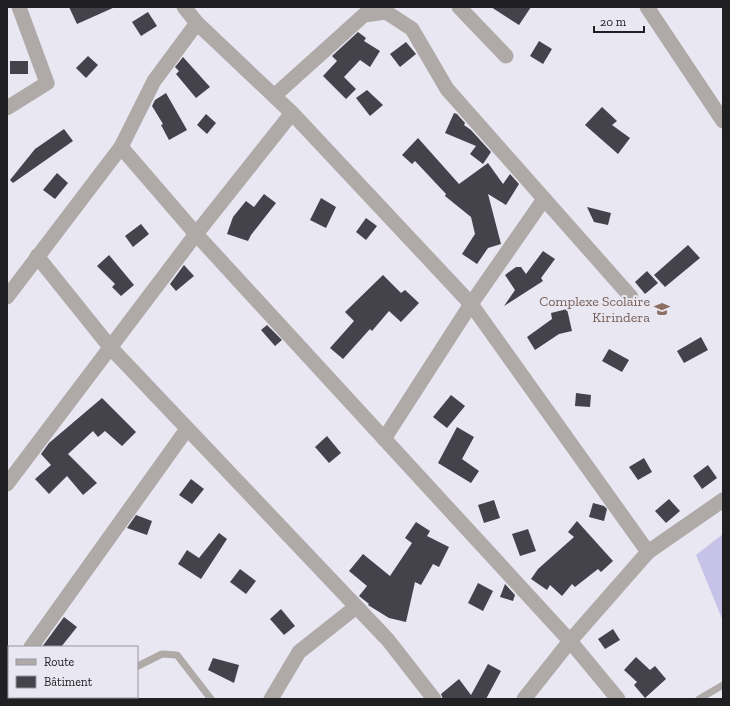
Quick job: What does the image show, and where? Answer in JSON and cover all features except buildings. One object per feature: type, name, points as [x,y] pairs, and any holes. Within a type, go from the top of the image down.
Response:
[{"type":"street","points":[[7,108],[47,83],[19,7]]},
{"type":"street","points":[[184,7],[196,23],[292,112],[471,304],[648,552]]},
{"type":"street","points":[[460,7],[506,56]]},
{"type":"street","points":[[647,7],[723,121]]},
{"type":"street","points":[[274,96],[364,15],[386,12],[412,29],[447,89],[631,297]]},
{"type":"street","points":[[7,297],[121,148],[154,81],[196,23]]},
{"type":"street","points":[[7,484],[196,234],[292,112]]},
{"type":"street","points":[[121,148],[196,234],[570,641],[618,699]]},
{"type":"street","points":[[384,439],[471,304],[544,199]]},
{"type":"street","points":[[37,256],[110,347],[388,640],[434,699]]},
{"type":"street","points":[[32,646],[187,429]]},
{"type":"street","points":[[524,699],[570,641],[648,552],[723,500]]},
{"type":"street","points":[[271,699],[298,652],[356,606]]},
{"type":"lane","points":[[138,666],[162,654],[177,655],[211,699]]},
{"type":"lane","points":[[699,699],[723,685]]},
{"type":"shaded area","points":[[723,534],[723,621],[696,555]]},
{"type":"place","name":"Complexe Scolaire Kirindera","points":[[662,309]]}]
